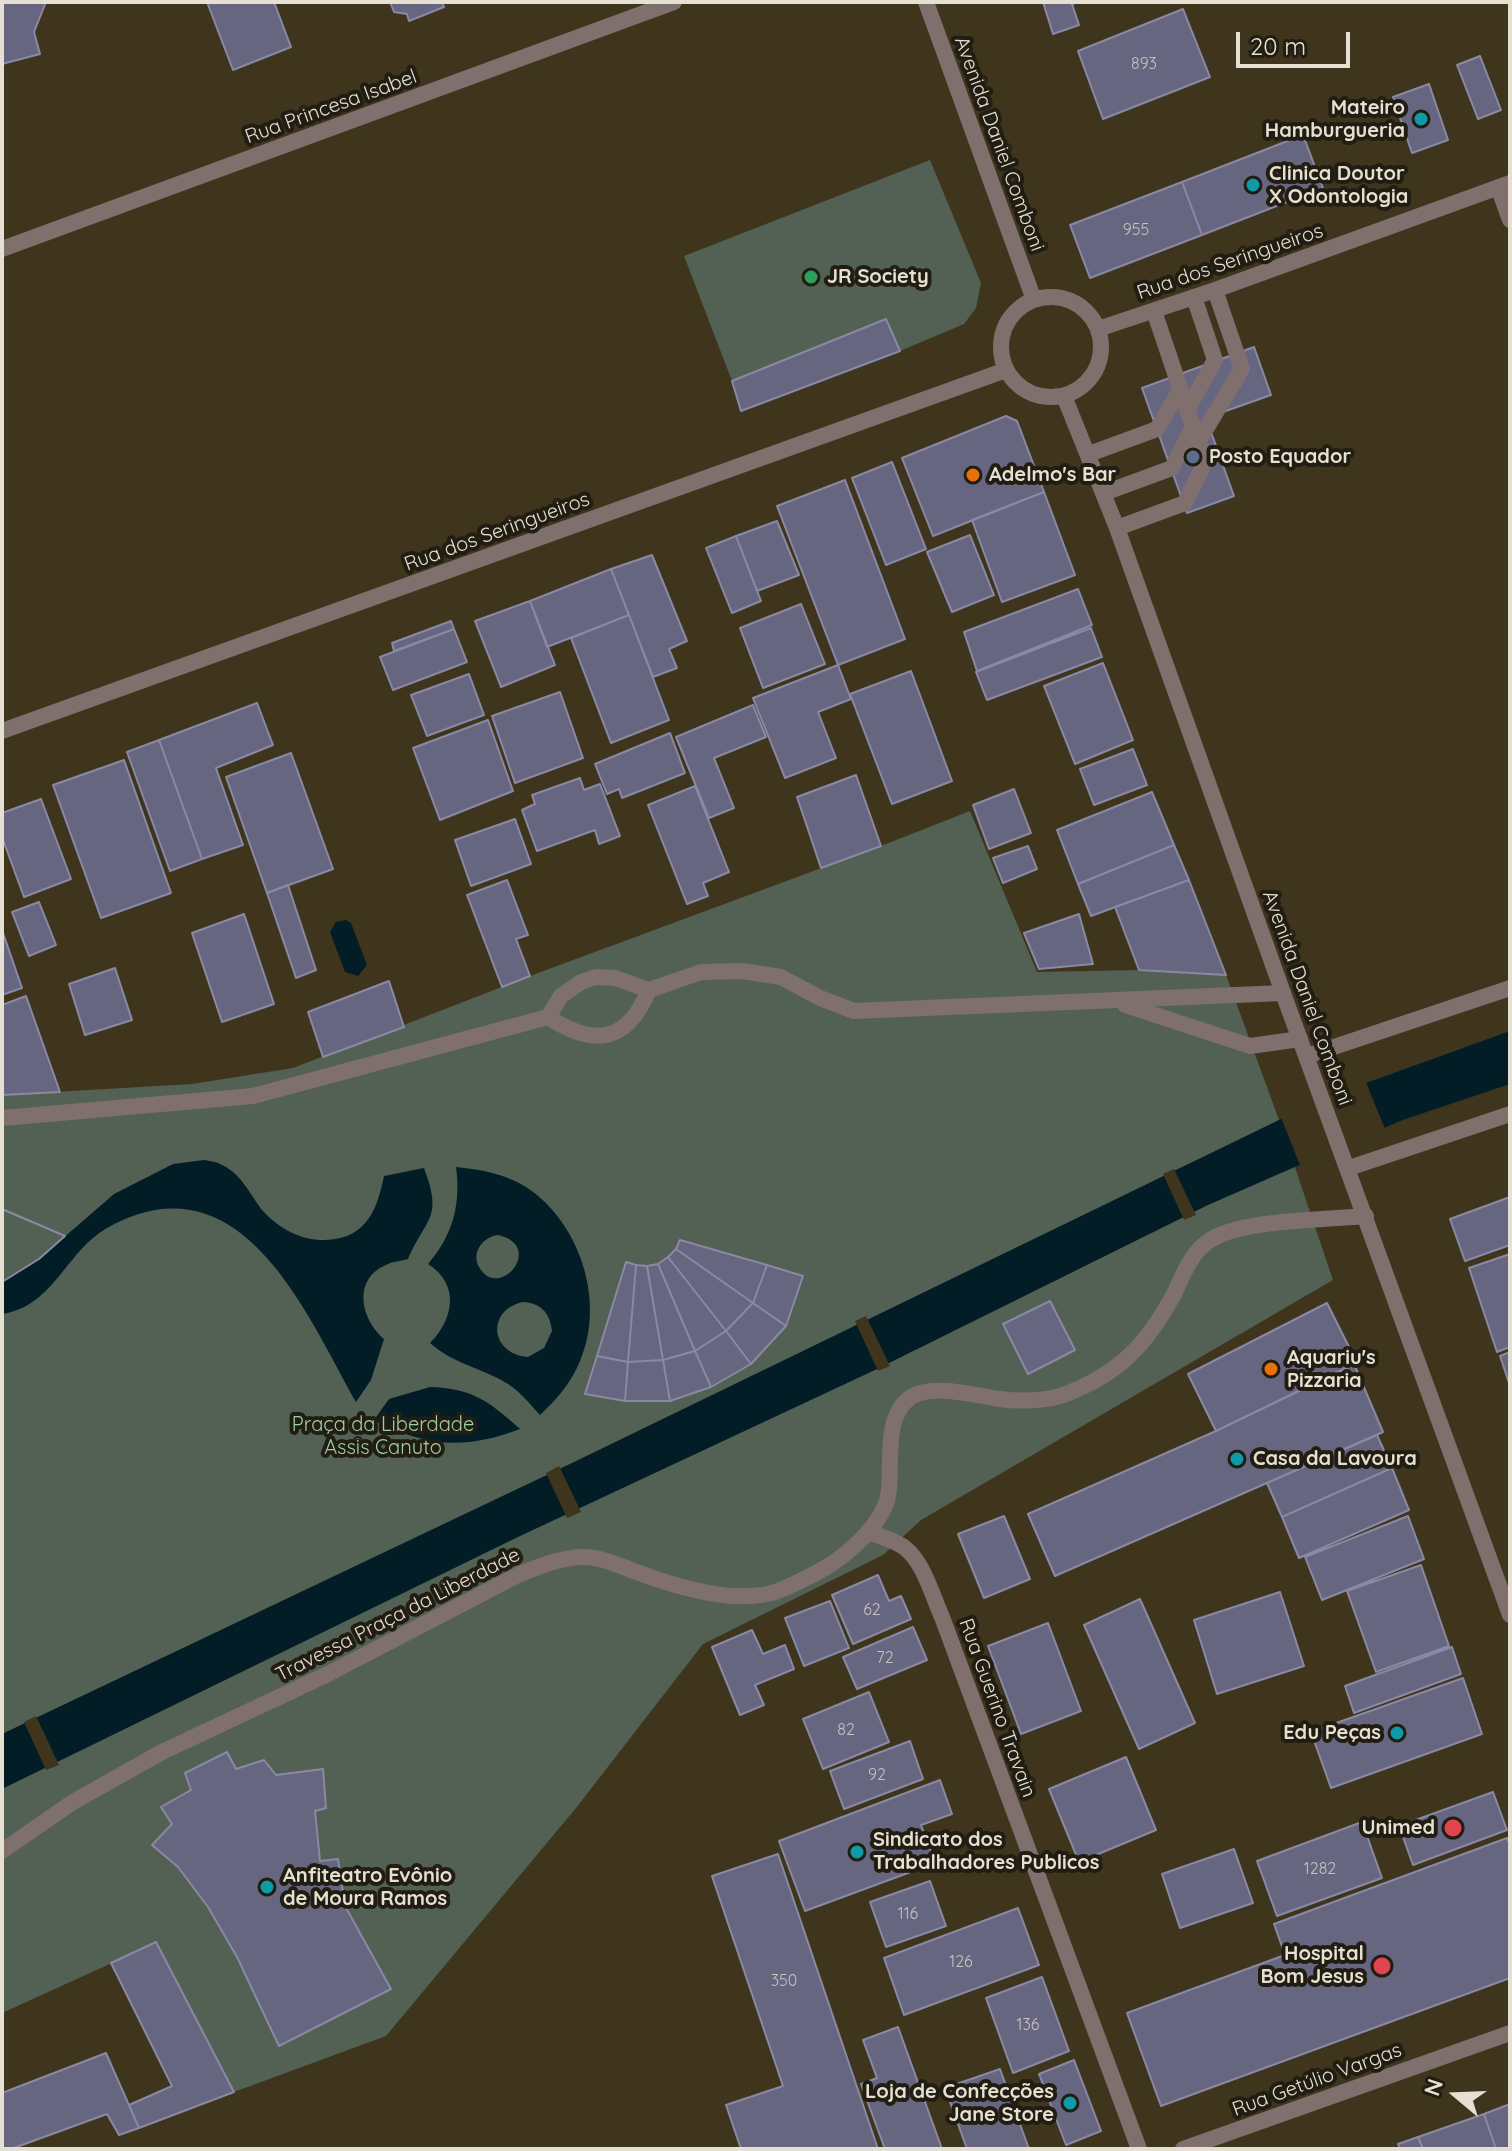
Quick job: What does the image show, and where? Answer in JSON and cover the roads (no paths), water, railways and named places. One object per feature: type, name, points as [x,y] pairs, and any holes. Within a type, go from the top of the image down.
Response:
[{"type":"street","name":"Rua Princesa Isabel","points":[[2,249],[674,2]]},
{"type":"street","name":"Avenida Daniel Comboni","points":[[926,2],[1034,300]]},
{"type":"street","points":[[1504,185],[1510,220]]},
{"type":"street","name":"Rua dos Seringueiros","points":[[1098,329],[1504,185]]},
{"type":"street","points":[[1198,442],[1242,369],[1215,290]]},
{"type":"street","points":[[1104,493],[1172,468],[1215,360],[1194,297]]},
{"type":"street","points":[[1064,298],[1090,315],[1098,329],[1101,346],[1099,362],[1079,390],[1047,398],[1030,394],[1016,384],[1006,370],[1001,354],[1002,337],[1008,322],[1019,309],[1034,300],[1064,298]]},
{"type":"street","points":[[1117,528],[1185,503],[1205,462],[1154,311]]},
{"type":"street","name":"Rua dos Seringueiros","points":[[2,731],[1006,370]]},
{"type":"street","points":[[1089,454],[1157,429],[1180,390]]},
{"type":"street","name":"Avenida Daniel Comboni","points":[[1064,396],[1117,528],[1510,1615]]},
{"type":"street","points":[[2,1118],[253,1096],[548,1017],[561,996],[581,982],[596,977],[615,978],[649,990],[701,972],[742,971],[781,977],[820,998],[854,1011],[1283,993]]},
{"type":"street","points":[[1307,1056],[1510,988]]},
{"type":"street","points":[[548,1017],[570,1032],[592,1036],[611,1034],[626,1025],[641,1009],[649,990]]},
{"type":"street","points":[[1114,1002],[1250,1046],[1300,1039]]},
{"type":"street","points":[[1349,1168],[1510,1114]]},
{"type":"street","name":"Travessa Praça da Liberdade","points":[[2,1851],[73,1802],[162,1752],[326,1675],[547,1563],[585,1557],[709,1593],[776,1592],[820,1571],[869,1532],[886,1504],[890,1440],[897,1415],[910,1398],[939,1390],[1004,1400],[1063,1395],[1114,1370],[1157,1326],[1204,1243],[1225,1232],[1254,1226],[1366,1216]]},
{"type":"street","name":"Rua Guerino Travain","points":[[869,1532],[902,1546],[910,1553],[919,1565],[942,1617],[1139,2149]]},
{"type":"street","name":"Rua Getúlio Vargas","points":[[1183,2149],[1510,2033]]},
{"type":"water","points":[[346,920],[351,923],[367,965],[358,976],[345,972],[330,932],[336,922]]},
{"type":"water","points":[[1510,1031],[1510,1084],[1400,1121],[1208,1205],[875,1370],[518,1537],[2,1789],[2,1734],[572,1463],[1279,1120],[1344,1091]]},
{"type":"water","points":[[204,1160],[220,1164],[235,1174],[263,1211],[281,1227],[302,1237],[324,1240],[347,1236],[363,1226],[377,1203],[384,1176],[424,1168],[432,1198],[426,1225],[408,1259],[377,1270],[365,1288],[365,1310],[384,1339],[371,1380],[356,1402],[320,1335],[274,1266],[247,1238],[216,1218],[181,1209],[142,1213],[108,1227],[86,1244],[45,1292],[19,1310],[2,1314],[2,1282],[39,1259],[114,1194],[173,1164]]},
{"type":"water","points":[[456,1167],[492,1173],[526,1187],[545,1202],[561,1221],[583,1265],[589,1289],[587,1338],[572,1376],[558,1397],[540,1415],[508,1384],[448,1356],[430,1343],[444,1323],[450,1302],[445,1281],[428,1264],[449,1230],[456,1206]],"holes":[[[498,1235],[512,1241],[518,1250],[518,1259],[514,1268],[497,1278],[488,1276],[479,1267],[476,1256],[483,1242]],[[523,1302],[535,1304],[544,1310],[552,1331],[544,1348],[528,1357],[506,1348],[497,1331],[503,1314]]]},
{"type":"water","points":[[430,1387],[458,1390],[480,1398],[520,1429],[481,1440],[446,1442],[411,1436],[374,1420],[389,1399]]},
{"type":"place","name":"Mateiro Hamburgueria","points":[[1421,119]]},
{"type":"place","name":"Clinica Doutor X Odontologia","points":[[1253,185]]},
{"type":"place","name":"JR Society","points":[[811,277]]},
{"type":"place","name":"Posto Equador","points":[[1193,457]]},
{"type":"place","name":"Adelmo's Bar","points":[[973,475]]},
{"type":"place","name":"Aquariu's Pizzaria","points":[[1271,1369]]},
{"type":"place","name":"Casa da Lavoura","points":[[1237,1459]]},
{"type":"place","name":"Edu Peças","points":[[1397,1733]]},
{"type":"place","name":"Unimed","points":[[1453,1828]]},
{"type":"place","name":"Sindicato dos Trabalhadores Publicos","points":[[857,1852]]},
{"type":"place","name":"Anfiteatro Evônio de Moura Ramos","points":[[267,1887]]},
{"type":"place","name":"Hospital Bom Jesus","points":[[1382,1966]]},
{"type":"place","name":"Loja de Confecções Jane Store","points":[[1070,2103]]},
{"type":"park label","name":"Praça da Liberdade Assis Canuto","points":[[383,1436]]}]
